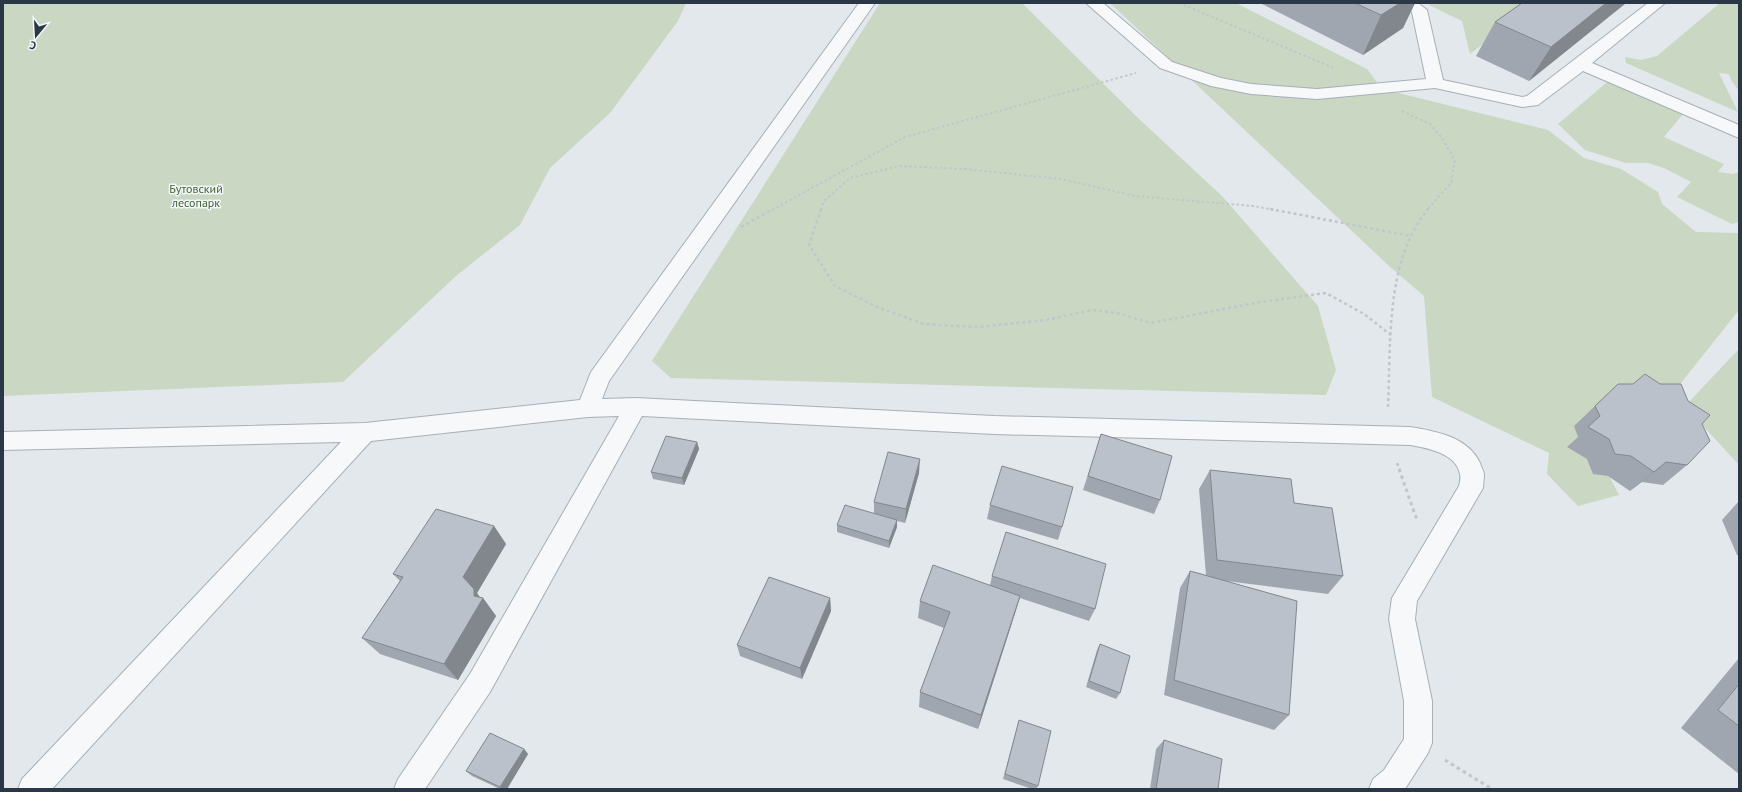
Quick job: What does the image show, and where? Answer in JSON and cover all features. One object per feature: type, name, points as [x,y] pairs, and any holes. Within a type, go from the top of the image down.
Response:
[{"type":"street","points":[[588,408],[598,378],[867,3]]},
{"type":"street","points":[[1094,3],[1166,65],[1217,82],[1251,89],[1317,94],[1361,91],[1435,82],[1522,102],[1532,101],[1657,3]]},
{"type":"street","points":[[1408,3],[1419,10],[1435,82]]},
{"type":"street","points":[[1581,64],[1739,132]]},
{"type":"street","points":[[408,789],[480,682],[636,407]]},
{"type":"street","points":[[3,441],[365,432],[588,408],[636,407],[994,425],[1388,435],[1429,438],[1453,448],[1463,457],[1472,473],[1471,488],[1405,598],[1402,620],[1418,701],[1418,743],[1394,780],[1383,789]]},
{"type":"street","points":[[32,789],[365,432]]},
{"type":"path","points":[[1179,3],[1339,70]]},
{"type":"path","points":[[740,227],[905,137],[1166,65]]},
{"type":"path","points":[[1361,91],[1430,124],[1442,138],[1455,160],[1452,182],[1426,211],[1408,242],[1393,297],[1388,435],[1430,557]]},
{"type":"path","points":[[1391,335],[1364,314],[1326,293],[1260,302],[1151,323],[1117,313],[1092,310],[1046,320],[978,327],[924,324],[877,307],[835,286],[809,245],[824,201],[850,178],[899,166],[965,170],[1062,179],[1135,196],[1253,206],[1411,236]]},
{"type":"path","points":[[1418,743],[1492,789]]},
{"type":"green space","name":"Бутовский лесопарк","points":[[3,3],[686,3],[678,21],[610,113],[550,168],[520,225],[456,276],[343,382],[3,396]]},
{"type":"green space","points":[[880,3],[1022,3],[1138,118],[1222,196],[1318,306],[1336,370],[1326,395],[671,378],[652,361]]},
{"type":"green space","points":[[1110,3],[1236,3],[1367,69],[1382,89],[1548,130],[1584,158],[1621,169],[1658,192],[1662,204],[1696,232],[1739,233],[1739,310],[1673,393],[1594,447],[1619,495],[1578,506],[1547,474],[1549,453],[1432,397],[1424,296],[1389,266]]},
{"type":"green space","points":[[1432,3],[1535,3],[1470,54],[1462,21],[1429,5]]},
{"type":"green space","points":[[1720,3],[1739,3],[1739,91],[1731,80],[1729,74],[1719,73],[1738,112],[1626,63],[1625,57],[1641,60],[1657,56]]},
{"type":"green space","points":[[1613,77],[1688,108],[1664,137],[1724,164],[1718,172],[1733,174],[1739,172],[1739,222],[1732,224],[1677,197],[1691,182],[1664,168],[1648,163],[1626,163],[1585,150],[1558,124]]},
{"type":"green space","points":[[1739,349],[1739,465],[1685,406]]},
{"type":"building","points":[[1355,3],[1400,3],[1381,15]]},
{"type":"building","points":[[1522,3],[1606,3],[1551,47],[1495,22]]},
{"type":"building","points":[[1645,374],[1660,384],[1681,384],[1688,401],[1710,415],[1702,424],[1710,441],[1687,465],[1666,462],[1654,472],[1631,456],[1615,454],[1609,439],[1588,427],[1600,416],[1595,406],[1618,384],[1633,384]]},
{"type":"building","points":[[1101,434],[1172,456],[1160,500],[1088,476]]},
{"type":"building","points":[[666,436],[697,442],[682,478],[651,472]]},
{"type":"building","points":[[888,452],[920,459],[906,509],[874,502]]},
{"type":"building","points":[[1002,466],[1073,487],[1062,527],[990,505]]},
{"type":"building","points":[[1210,470],[1291,479],[1294,503],[1332,508],[1343,576],[1217,560]]},
{"type":"building","points":[[845,505],[897,520],[889,541],[837,525]]},
{"type":"building","points":[[436,509],[494,526],[463,577],[474,589],[474,596],[483,598],[444,664],[362,638],[403,577],[393,574]]},
{"type":"building","points":[[1006,532],[1106,564],[1095,609],[992,576]]},
{"type":"building","points":[[933,565],[1020,596],[981,715],[920,692],[950,612],[920,601]]},
{"type":"building","points":[[1190,571],[1297,601],[1289,715],[1174,680]]},
{"type":"building","points":[[769,577],[830,598],[800,668],[737,645]]},
{"type":"building","points":[[1100,644],[1130,656],[1120,693],[1089,681]]},
{"type":"building","points":[[1739,684],[1739,726],[1718,710]]},
{"type":"building","points":[[1019,720],[1051,731],[1038,786],[1005,774]]},
{"type":"building","points":[[490,733],[524,749],[500,787],[466,771]]},
{"type":"building","points":[[1164,740],[1222,759],[1218,789],[1156,789]]}]
